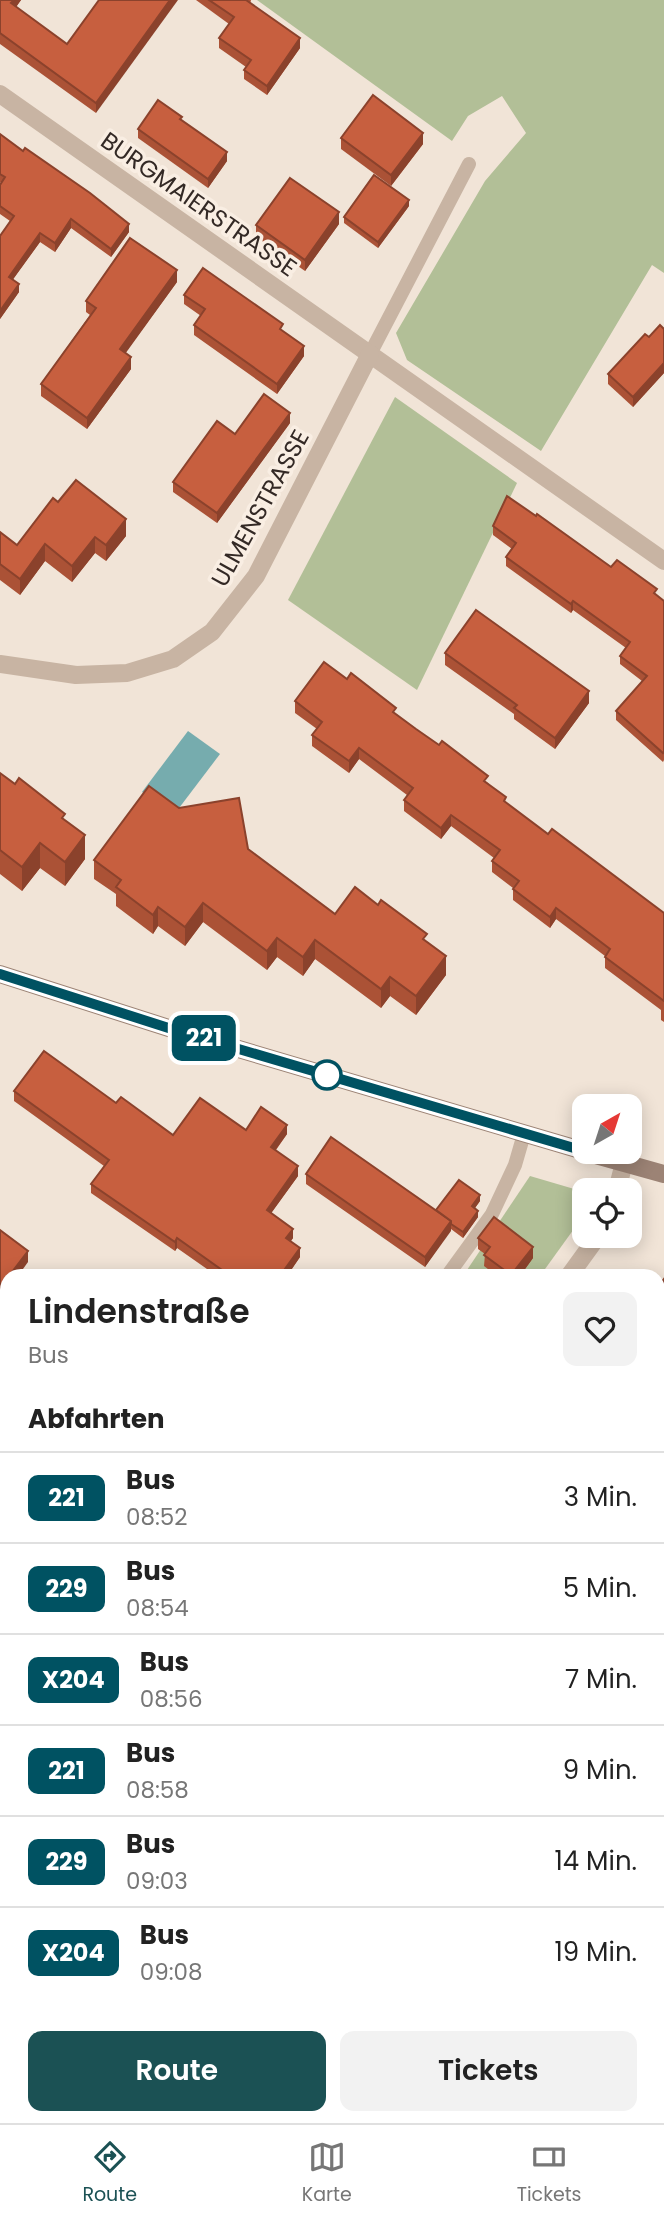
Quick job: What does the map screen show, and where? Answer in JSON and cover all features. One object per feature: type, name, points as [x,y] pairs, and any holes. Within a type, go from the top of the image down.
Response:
[{"type":"main road","points":[[0,974],[181,1032],[572,1148]]},
{"type":"main road","points":[[628,1164],[664,1174]]},
{"type":"street","name":"BURGMAIERSTRASSE","points":[[0,94],[664,561]]},
{"type":"street","name":"ULMENSTRASSE","points":[[0,663],[76,675],[127,673],[173,659],[212,632],[256,576],[370,354]]},
{"type":"street","points":[[574,1269],[589,1248]]},
{"type":"lane","points":[[370,354],[469,164]]},
{"type":"lane","points":[[452,1269],[492,1214],[515,1165],[524,1134]]},
{"type":"green space","points":[[257,0],[664,0],[664,273],[652,265],[541,451],[407,360],[396,333],[485,181],[526,133],[502,96],[468,116],[452,141]]},
{"type":"green space","points":[[395,397],[517,483],[417,690],[288,600]]},
{"type":"green space","points":[[530,1176],[572,1188],[572,1232],[545,1269],[468,1269]]},
{"type":"water","points":[[188,731],[220,754],[173,816],[142,792]]},
{"type":"building","points":[[0,0],[14,0],[11,3],[67,44],[99,0],[170,0],[96,103],[0,33]]},
{"type":"building","points":[[209,0],[246,0],[300,38],[267,86],[244,70],[251,60],[219,38],[234,17]]},
{"type":"building","points":[[373,95],[423,133],[391,175],[341,138]]},
{"type":"building","points":[[158,100],[227,152],[208,179],[138,129]]},
{"type":"building","points":[[0,134],[90,193],[129,224],[111,249],[71,219],[55,243],[40,233],[9,277],[19,284],[0,311],[0,236],[14,216],[0,206],[0,185],[5,177],[0,174]]},
{"type":"building","points":[[374,175],[409,200],[378,242],[344,217]]},
{"type":"building","points":[[290,178],[339,212],[305,260],[256,225]]},
{"type":"building","points":[[130,238],[177,270],[120,349],[131,357],[87,418],[41,384],[96,308],[86,301]]},
{"type":"building","points":[[203,268],[283,324],[280,329],[304,346],[277,384],[194,325],[205,309],[184,295]]},
{"type":"building","points":[[660,325],[664,329],[664,363],[633,397],[608,374],[645,334],[649,337]]},
{"type":"building","points":[[264,394],[290,413],[217,513],[173,482],[217,421],[235,434]]},
{"type":"building","points":[[76,480],[126,519],[106,545],[95,537],[72,566],[45,544],[20,579],[0,564],[0,532],[17,545],[53,498],[58,502]]},
{"type":"building","points":[[507,496],[611,567],[617,560],[657,589],[654,593],[664,601],[663,753],[616,711],[647,676],[620,656],[630,642],[506,557],[516,543],[493,526]]},
{"type":"building","points":[[476,610],[589,691],[555,738],[514,708],[517,705],[445,653]]},
{"type":"building","points":[[324,662],[347,679],[351,673],[396,708],[393,712],[439,745],[442,741],[488,776],[484,781],[506,797],[504,801],[548,834],[552,829],[664,913],[664,1001],[605,957],[610,949],[556,908],[550,917],[513,889],[519,881],[492,861],[500,850],[451,815],[441,828],[404,800],[413,788],[359,748],[349,761],[312,735],[322,722],[295,701]]},
{"type":"building","points":[[0,773],[15,784],[19,778],[65,814],[62,818],[85,835],[65,862],[40,843],[22,867],[0,850]]},
{"type":"building","points":[[149,786],[179,808],[239,798],[248,849],[335,914],[355,887],[378,905],[381,900],[427,934],[423,939],[446,956],[416,996],[390,977],[381,989],[315,940],[303,957],[277,938],[267,951],[203,903],[185,927],[158,907],[153,915],[116,887],[121,880],[94,860]]},
{"type":"building","points":[[44,1051],[116,1103],[121,1097],[173,1135],[200,1098],[246,1130],[261,1107],[287,1125],[271,1147],[298,1166],[267,1210],[293,1229],[286,1238],[300,1248],[285,1269],[221,1269],[177,1238],[175,1242],[91,1184],[109,1160],[14,1091]]},
{"type":"building","points":[[331,1137],[451,1221],[425,1257],[306,1174]]},
{"type":"building","points":[[459,1180],[480,1195],[472,1206],[478,1211],[463,1232],[436,1210]]},
{"type":"building","points":[[494,1217],[533,1247],[516,1269],[503,1269],[484,1255],[490,1247],[478,1238]]},
{"type":"building","points":[[0,1230],[28,1251],[14,1269],[0,1269]]},
{"type":"bus line","name":"221","points":[[0,974],[181,1032],[572,1148]]}]
